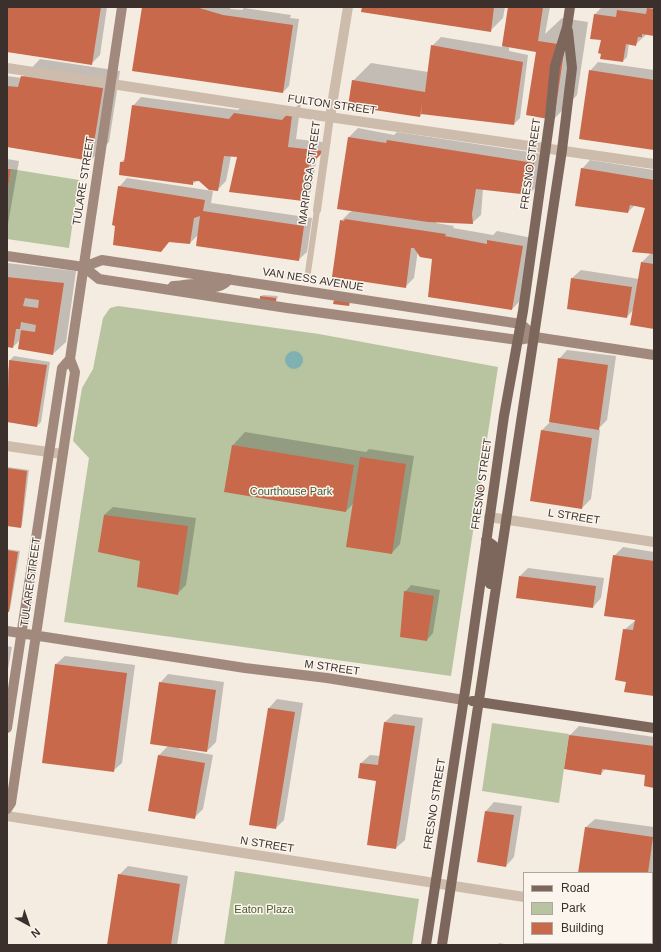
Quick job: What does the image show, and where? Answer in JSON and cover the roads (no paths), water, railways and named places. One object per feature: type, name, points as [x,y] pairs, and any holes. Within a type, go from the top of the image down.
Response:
[{"type":"main road","name":"TULARE STREET","points":[[7,809],[11,803],[75,372],[70,359],[122,7]]},
{"type":"main road","name":"FRESNO STREET","points":[[426,945],[464,700],[504,416],[521,324],[546,148],[555,66],[567,27],[570,7]]},
{"type":"main road","name":"FRESNO STREET","points":[[442,945],[562,150],[572,68],[567,27]]},
{"type":"main road","points":[[7,256],[84,268],[99,279],[287,308],[518,340],[535,336],[654,355]]},
{"type":"main road","name":"VAN NESS AVENUE","points":[[84,268],[102,260],[521,324]]},
{"type":"main road","points":[[157,288],[196,284],[216,288],[220,287],[229,279]]},
{"type":"main road","points":[[521,324],[535,336]]},
{"type":"main road","name":"TULARE STREET","points":[[7,728],[62,368],[70,359]]},
{"type":"main road","points":[[486,540],[493,545],[495,549],[488,606],[491,626]]},
{"type":"main road","name":"M STREET","points":[[7,631],[251,669],[327,678],[654,728]]},
{"type":"street","name":"MARIPOSA STREET","points":[[308,272],[330,117],[348,7]]},
{"type":"street","name":"FULTON STREET","points":[[7,68],[654,164]]},
{"type":"street","points":[[7,446],[62,454]]},
{"type":"street","name":"L STREET","points":[[490,517],[654,542]]},
{"type":"street","name":"N STREET","points":[[7,816],[523,897]]},
{"type":"water","points":[[290,351],[298,351],[303,356],[301,367],[298,369],[290,369],[285,364],[285,356]]},
{"type":"park label","name":"Courthouse Park","points":[[291,492]]},
{"type":"park label","name":"Eaton Plaza","points":[[264,910]]}]
